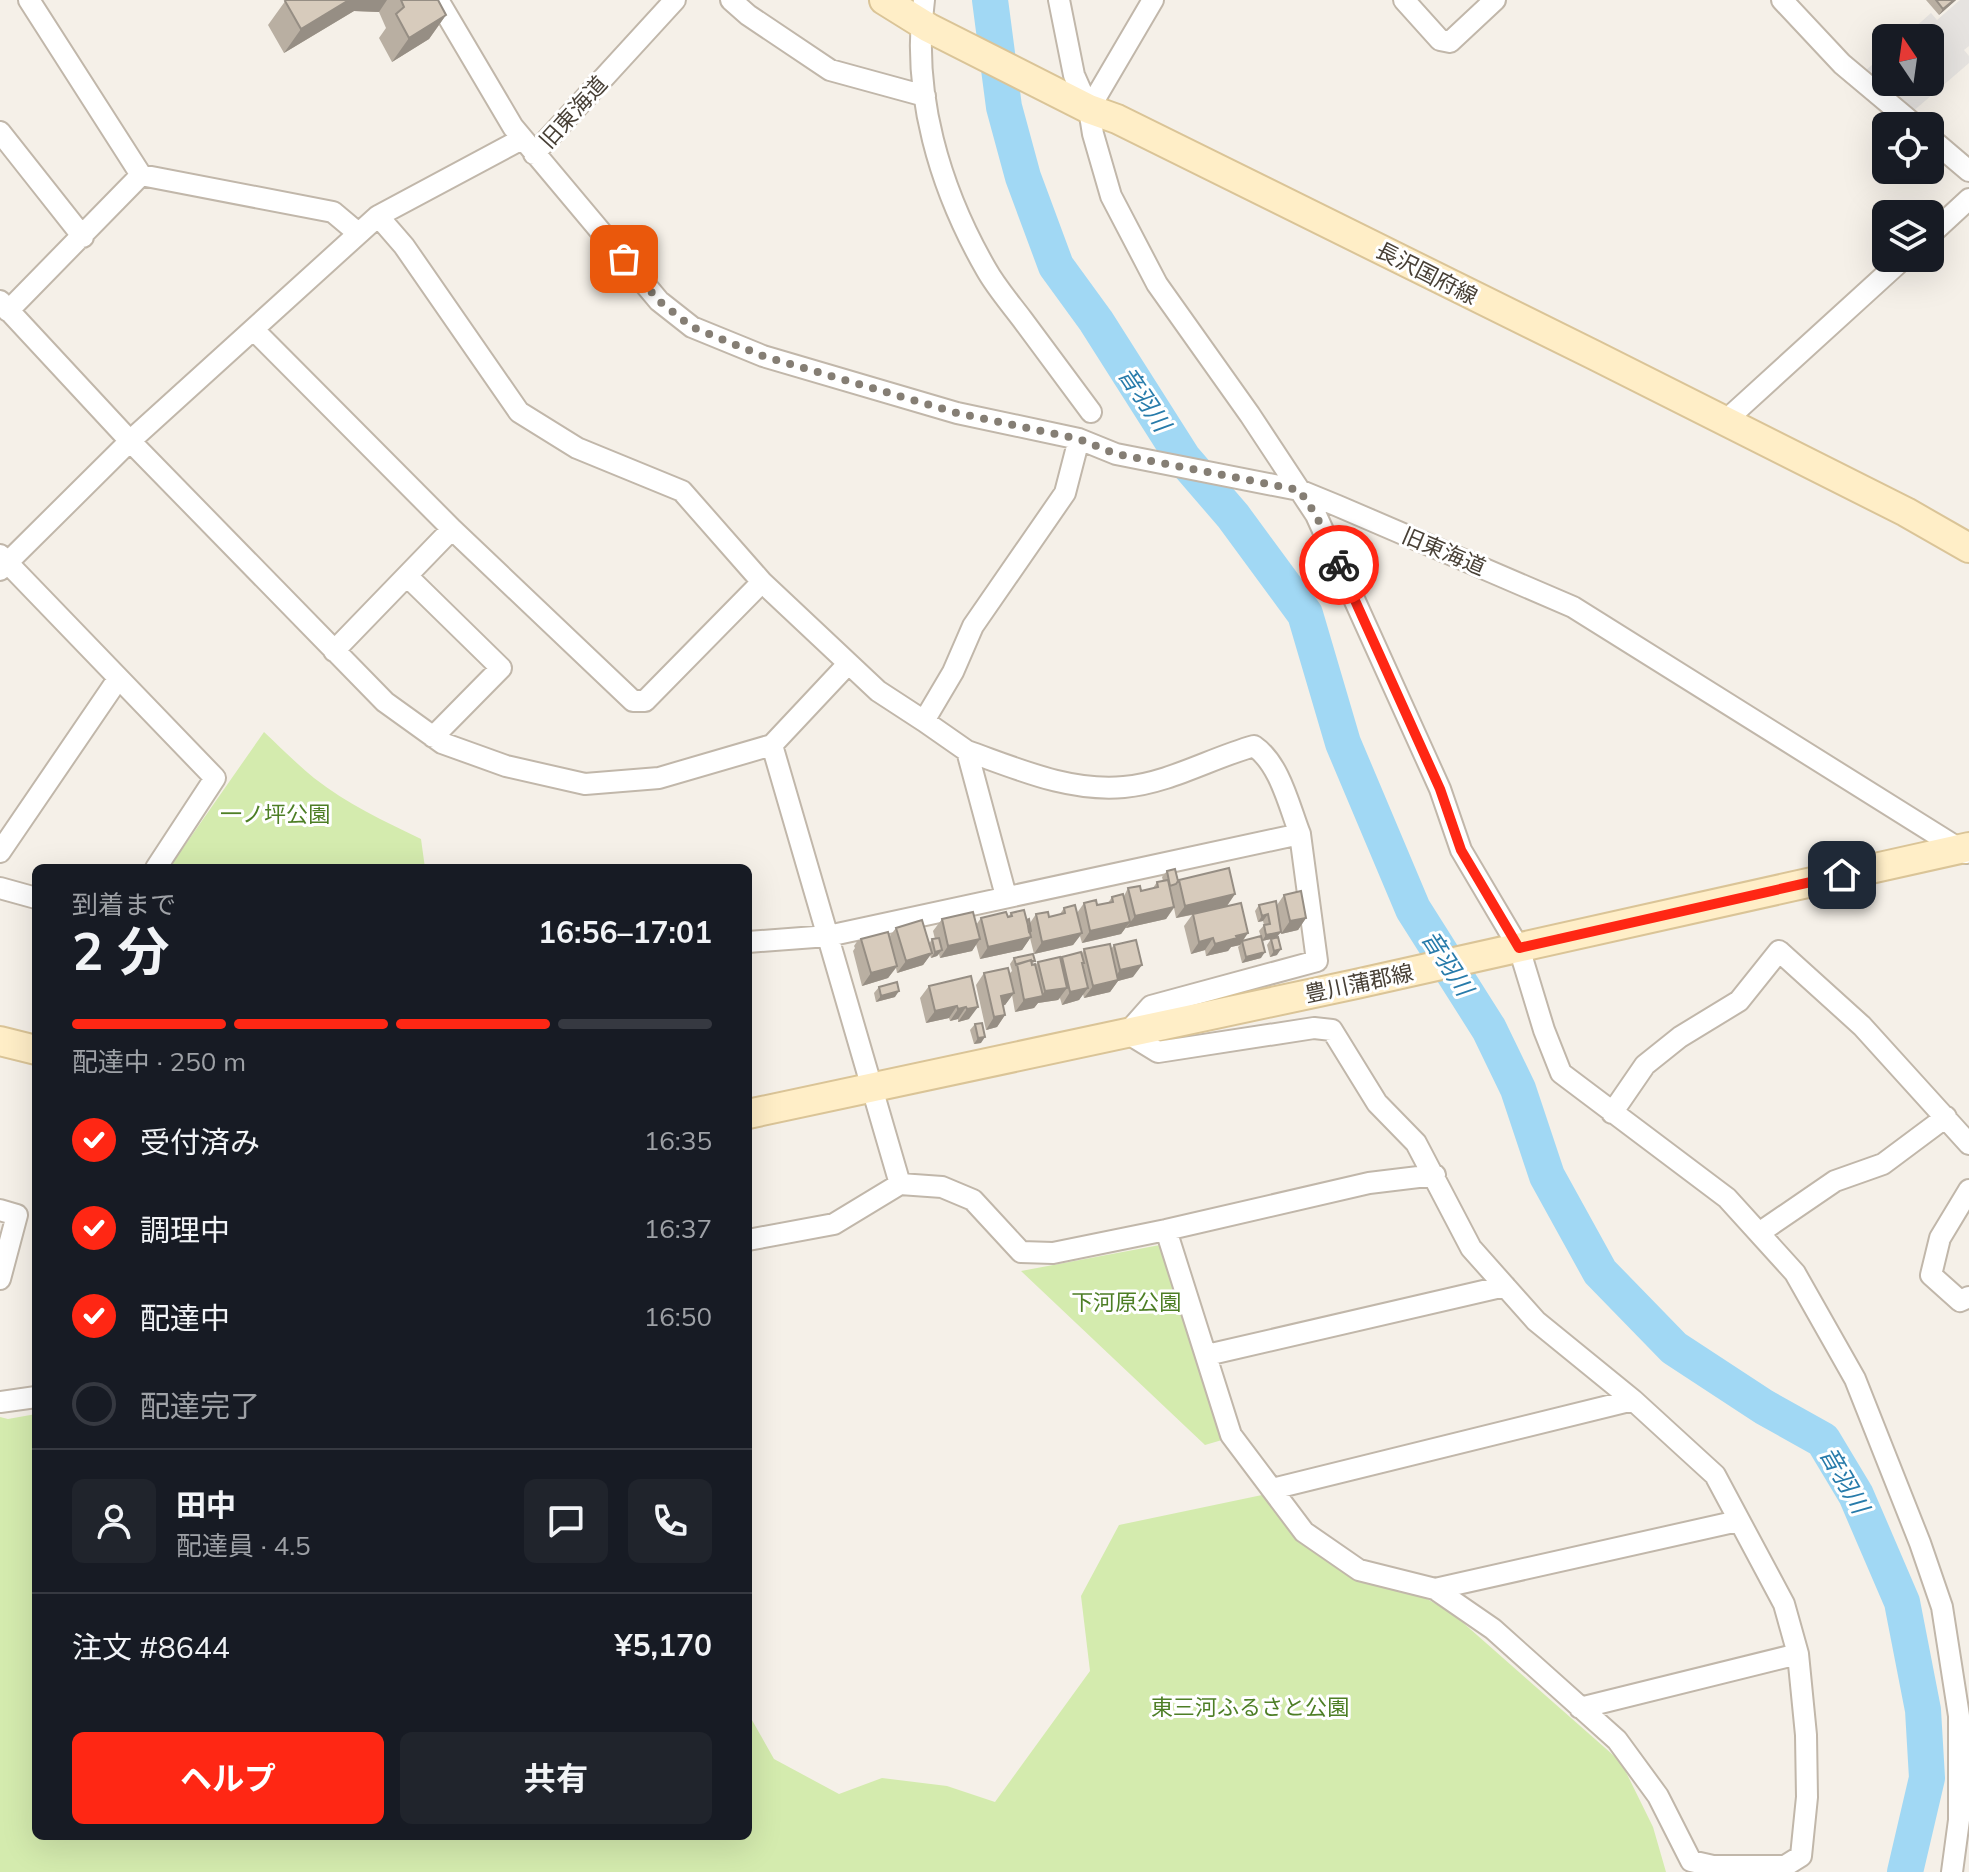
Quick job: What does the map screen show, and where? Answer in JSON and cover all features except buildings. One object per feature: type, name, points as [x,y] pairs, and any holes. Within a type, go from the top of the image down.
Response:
[{"type":"main road","name":"長沢国府線","points":[[884,0],[924,17],[1080,104],[1287,202],[1906,512],[1969,548]]},
{"type":"main road","name":"豊川蒲郡線","points":[[752,1113],[1966,850]]},
{"type":"main road","points":[[0,1041],[32,1049]]},
{"type":"street","points":[[29,0],[141,175],[333,212],[358,233]]},
{"type":"street","points":[[159,864],[215,778],[2,562],[378,216],[528,146],[513,127],[438,0]]},
{"type":"street","name":"旧東海道","points":[[675,0],[528,146],[659,301],[692,327],[763,356],[957,413],[1079,439],[1116,454],[1290,488],[1573,607],[1966,850]]},
{"type":"street","points":[[731,0],[748,15],[830,70],[925,96]]},
{"type":"street","points":[[1059,0],[1080,104],[1093,134],[1111,196],[1157,284],[1290,488],[1316,515],[1440,789],[1461,850],[1512,950],[1561,1073],[1727,1198],[1795,1273],[1855,1379],[1942,1607],[1959,1716],[1959,1820],[1952,1872]]},
{"type":"street","points":[[1080,104],[1153,0]]},
{"type":"street","points":[[1404,0],[1440,40],[1450,42],[1495,0]]},
{"type":"street","points":[[1782,0],[1842,64],[1899,112]]},
{"type":"street","points":[[924,17],[925,114],[961,220],[987,271],[1091,412]]},
{"type":"street","points":[[0,132],[83,237]]},
{"type":"street","points":[[1944,150],[1969,171]]},
{"type":"street","points":[[141,175],[83,237],[4,306],[334,651],[385,702],[433,737],[506,766],[585,784],[659,778],[772,745],[848,664]]},
{"type":"street","points":[[1944,222],[1969,199]]},
{"type":"street","points":[[378,216],[404,246],[519,412],[577,448],[682,491],[762,582],[848,664],[878,691],[967,751],[1055,783],[1124,787],[1176,774],[1254,746],[1265,754],[1285,793],[1300,834],[1317,961],[1151,1006],[1127,1033],[1158,1052],[1314,1028],[1332,1030],[1377,1103],[1416,1143],[1471,1248],[1536,1321],[1633,1400],[1715,1475],[1784,1604],[1798,1654],[1806,1735],[1807,1797],[1801,1856],[1785,1866],[1692,1867],[1658,1796],[1617,1740],[1493,1629],[1435,1589],[1359,1570],[1304,1532],[1231,1435],[1166,1230]]},
{"type":"street","points":[[1724,422],[1889,272]]},
{"type":"street","points":[[254,330],[452,529],[633,701],[645,701],[762,582]]},
{"type":"street","points":[[924,721],[953,672],[973,626],[1065,493],[1079,439]]},
{"type":"street","points":[[334,651],[452,529]]},
{"type":"street","points":[[407,576],[501,668],[433,737]]},
{"type":"street","points":[[0,852],[118,679]]},
{"type":"street","points":[[772,745],[900,1184]]},
{"type":"street","points":[[967,751],[1006,896]]},
{"type":"street","points":[[752,942],[828,936],[1300,834]]},
{"type":"street","points":[[0,888],[32,897]]},
{"type":"street","points":[[1612,1113],[1645,1065],[1680,1037],[1739,1001],[1779,951],[1862,1026],[1969,1144]]},
{"type":"street","points":[[1759,1233],[1835,1181],[1883,1164],[1946,1117]]},
{"type":"street","points":[[752,1239],[834,1224],[900,1184],[942,1187],[973,1200],[1021,1252],[1053,1253],[1369,1183],[1435,1175]]},
{"type":"street","points":[[1969,1190],[1940,1238],[1931,1275],[1960,1301],[1969,1297]]},
{"type":"street","points":[[0,1279],[18,1215]]},
{"type":"street","points":[[1207,1355],[1505,1286]]},
{"type":"street","points":[[0,1402],[32,1398]]},
{"type":"street","points":[[1272,1489],[1633,1400]]},
{"type":"street","points":[[1435,1589],[1738,1521]]},
{"type":"street","points":[[1580,1708],[1798,1654]]},
{"type":"green space","name":"一ノ坪公園","points":[[264,732],[301,767],[339,796],[421,839],[424,864],[172,864]]},
{"type":"green space","name":"下河原公園","points":[[1160,1245],[1222,1440],[1205,1445],[1021,1271]]},
{"type":"green space","name":"東三河ふるさと公園","points":[[32,1415],[32,1840],[752,1840],[752,1720],[774,1759],[839,1794],[882,1778],[947,1786],[995,1802],[1090,1671],[1081,1596],[1119,1525],[1262,1495],[1287,1526],[1351,1578],[1411,1590],[1452,1613],[1621,1762],[1653,1827],[1666,1872],[0,1872],[0,1417],[8,1419]]},
{"type":"shaded area","points":[[1960,0],[1969,0],[1969,46],[1964,50],[1969,56],[1969,63],[1944,85],[1944,24],[1919,24],[1931,13],[1937,20]]},
{"type":"shaded area","points":[[1872,65],[1872,85],[1859,76]]},
{"type":"shaded area","points":[[1887,96],[1931,96],[1910,112]]},
{"type":"waterway","name":"音羽川","points":[[990,0],[1004,107],[1023,177],[1056,266],[1096,321],[1183,458],[1233,516],[1305,614],[1343,743],[1413,909],[1489,1029],[1518,1089],[1547,1176],[1600,1272],[1674,1348],[1764,1407],[1823,1440],[1856,1495],[1902,1602],[1923,1710],[1927,1778],[1905,1872]]},
{"type":"way so far","points":[[624,259],[659,301],[692,327],[763,356],[957,413],[1079,439],[1116,454],[1299,490],[1316,515],[1339,565]]},
{"type":"route","points":[[1339,565],[1440,789],[1461,850],[1519,948],[1842,875]]}]
